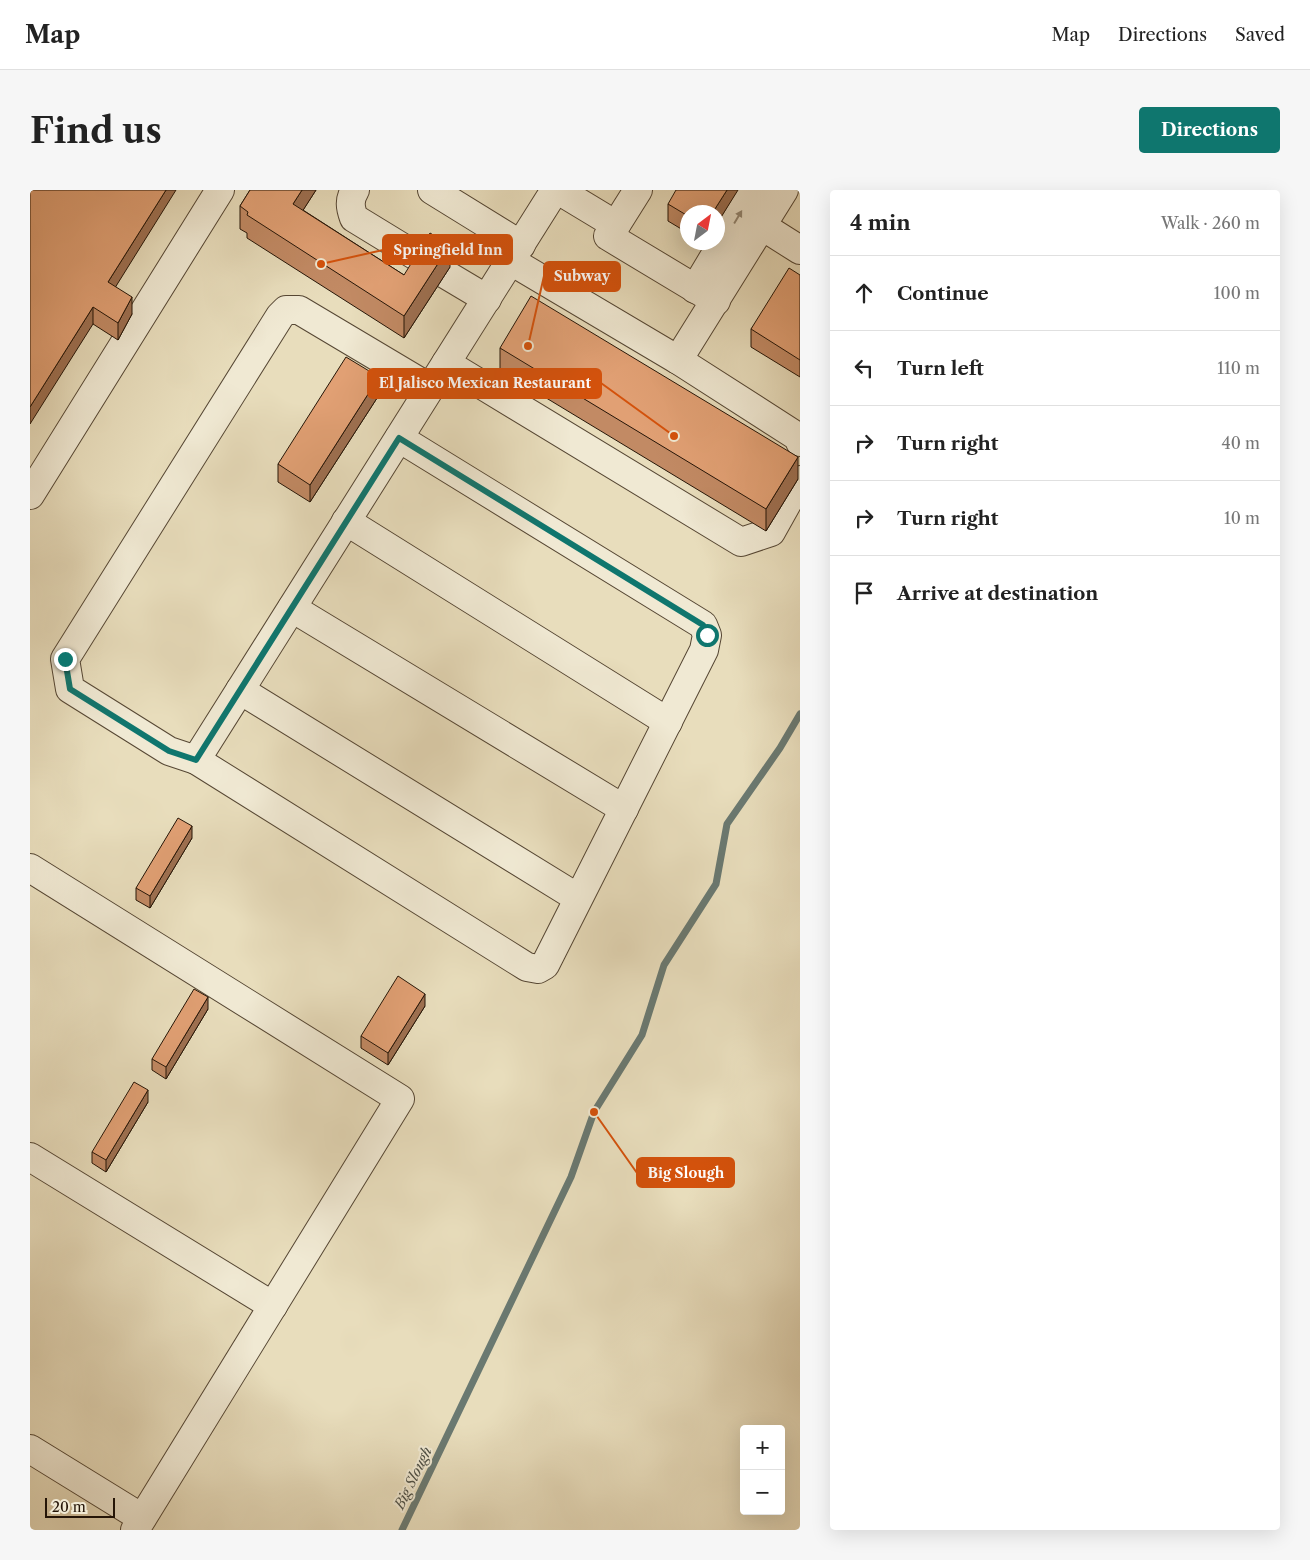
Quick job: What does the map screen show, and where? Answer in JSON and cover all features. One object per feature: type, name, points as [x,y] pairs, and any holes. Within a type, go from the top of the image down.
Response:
[{"type":"lane","points":[[30,495],[220,190]]},
{"type":"lane","points":[[355,190],[350,206],[354,218],[486,299]]},
{"type":"lane","points":[[432,190],[516,253],[678,360],[798,436],[800,442]]},
{"type":"lane","points":[[196,760],[486,299],[557,190],[616,225]]},
{"type":"lane","points":[[638,190],[608,236],[705,295]]},
{"type":"lane","points":[[678,360],[705,295],[754,190]]},
{"type":"lane","points":[[705,295],[762,226],[784,190]]},
{"type":"lane","points":[[762,226],[800,250]]},
{"type":"lane","points":[[399,438],[703,625],[707,635],[704,650],[668,722],[545,964],[538,969],[528,967],[196,760],[169,751],[70,689],[65,659],[280,316],[286,310],[299,310],[430,388]]},
{"type":"lane","points":[[446,363],[741,542],[771,532],[800,480]]},
{"type":"lane","points":[[346,521],[668,722]]},
{"type":"lane","points":[[292,608],[624,808]]},
{"type":"lane","points":[[240,690],[578,898]]},
{"type":"lane","points":[[30,868],[400,1099],[139,1524],[30,1449]]},
{"type":"lane","points":[[30,1157],[273,1306]]},
{"type":"building","points":[[30,190],[166,190],[108,282],[132,297],[118,323],[93,307],[30,407]]},
{"type":"building","points":[[250,190],[302,190],[293,204],[404,275],[430,233],[450,245],[404,316],[247,215],[248,212],[240,206]]},
{"type":"building","points":[[676,190],[727,190],[717,205],[680,205],[680,211],[668,204]]},
{"type":"building","points":[[789,268],[800,275],[800,360],[751,329]]},
{"type":"building","points":[[531,296],[798,457],[766,509],[500,348]]},
{"type":"building","points":[[346,357],[379,377],[310,485],[278,464]]},
{"type":"building","points":[[178,818],[192,826],[150,896],[136,888]]},
{"type":"building","points":[[398,976],[425,994],[388,1053],[361,1036]]},
{"type":"building","points":[[194,989],[208,997],[166,1067],[152,1059]]},
{"type":"building","points":[[134,1082],[148,1090],[106,1160],[92,1152]]},
{"type":"waterway","name":"Big Slough","points":[[402,1530],[571,1177],[594,1112],[642,1035],[664,965],[716,884],[727,824],[780,748],[800,714]]},
{"type":"place","name":"Springfield Inn","points":[[321,264]]},
{"type":"place","name":"Subway","points":[[528,346]]},
{"type":"place","name":"El Jalisco Mexican Restaurant","points":[[674,436]]},
{"type":"place","name":"Big Slough","points":[[594,1112]]},
{"type":"route","points":[[65,659],[70,689],[169,751],[196,760],[399,438],[703,625],[707,635]]}]
